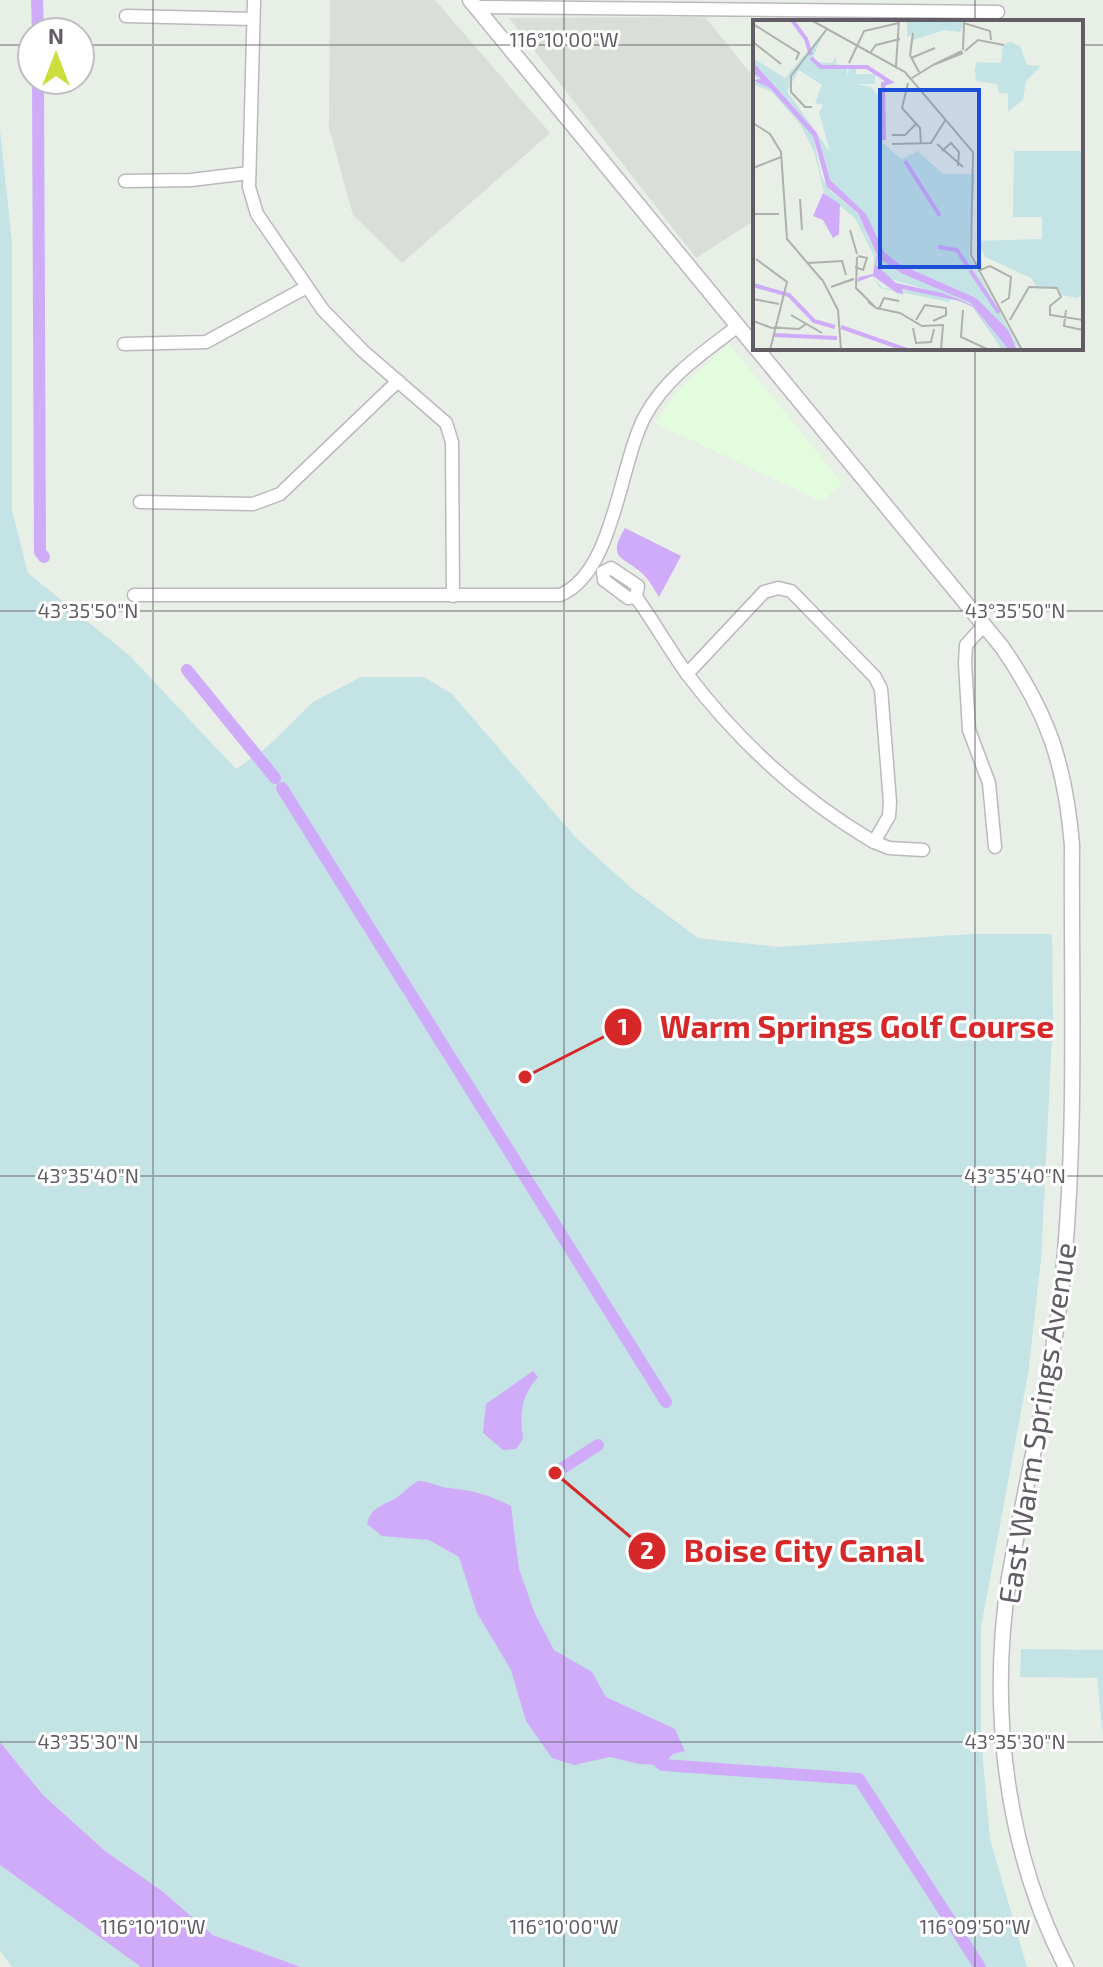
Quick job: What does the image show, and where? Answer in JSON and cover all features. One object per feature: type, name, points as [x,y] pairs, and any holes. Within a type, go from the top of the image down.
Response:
[{"type":"street","points":[[254,0],[249,173],[251,201],[305,288],[342,331],[446,423],[451,432],[453,596]]},
{"type":"street","points":[[473,3],[998,12]]},
{"type":"street","name":"East Warm Springs Avenue","points":[[473,3],[753,344]]},
{"type":"street","points":[[126,16],[252,19]]},
{"type":"street","points":[[125,181],[191,180],[249,173]]},
{"type":"street","points":[[124,344],[206,342],[305,288]]},
{"type":"street","points":[[134,595],[560,595],[573,590],[598,569],[637,434],[655,400],[685,368],[738,326]]},
{"type":"street","name":"East Warm Springs Avenue","points":[[758,350],[984,625],[1033,692],[1057,752],[1067,797],[1072,845],[1071,1156],[1065,1250],[1057,1324],[1009,1580],[1000,1699],[1016,1828],[1041,1910],[1066,1967]]},
{"type":"street","points":[[140,502],[253,504],[280,494],[398,381]]},
{"type":"street","points":[[598,569],[611,568],[638,586],[636,597],[687,674],[725,720],[767,763],[824,810],[874,842],[889,848],[923,850]]},
{"type":"street","points":[[687,674],[764,592],[778,588],[791,591],[867,666],[881,689],[890,802],[889,816],[874,842]]},
{"type":"street","points":[[984,625],[966,645],[965,663],[969,730],[989,783],[995,847]]},
{"type":"shaded area","points":[[330,0],[435,0],[550,133],[402,263],[353,215],[329,128]]},
{"type":"shaded area","points":[[705,17],[753,77],[753,221],[696,258],[509,18]]},
{"type":"shaded area","points":[[0,130],[12,242],[12,510],[28,573],[130,656],[236,769],[266,748],[313,702],[361,677],[424,677],[452,694],[577,839],[630,887],[698,938],[778,947],[971,934],[1052,934],[1053,1017],[1041,1260],[1028,1374],[981,1627],[981,1738],[990,1839],[1027,1967],[301,1967],[213,1935],[162,1891],[104,1850],[43,1795],[0,1742]]},
{"type":"shaded area","points":[[729,344],[842,483],[822,502],[655,423],[681,387]]},
{"type":"shaded area","points":[[625,528],[681,556],[659,597],[645,577],[617,552]]},
{"type":"shaded area","points":[[533,1371],[538,1377],[523,1406],[523,1439],[516,1449],[503,1450],[483,1433],[486,1404]]},
{"type":"shaded area","points":[[418,1481],[480,1494],[511,1506],[519,1569],[535,1614],[554,1650],[592,1672],[606,1697],[675,1729],[685,1751],[673,1754],[663,1765],[639,1764],[610,1757],[574,1765],[552,1758],[526,1721],[511,1670],[477,1613],[459,1557],[429,1540],[382,1536],[367,1524],[374,1510]]},
{"type":"shaded area","points":[[1021,1649],[1103,1650],[1103,1738],[1097,1678],[1020,1677]]},
{"type":"shaded area","points":[[0,1742],[43,1795],[104,1850],[162,1891],[213,1935],[301,1967],[141,1967],[0,1865]]},
{"type":"shaded area","points":[[0,1865],[141,1967],[12,1967],[0,1951]]},
{"type":"waterway","points":[[37,0],[38,16]]},
{"type":"waterway","points":[[38,96],[40,552],[44,557]]},
{"type":"waterway","points":[[187,670],[275,778]]},
{"type":"waterway","points":[[282,788],[666,1402]]},
{"type":"waterway","points":[[555,1473],[598,1445]]},
{"type":"waterway","points":[[653,1757],[663,1765],[859,1779],[980,1967]]},
{"type":"place","name":"Warm Springs Golf Course","points":[[525,1077]]},
{"type":"place","name":"Boise City Canal","points":[[555,1473]]}]
